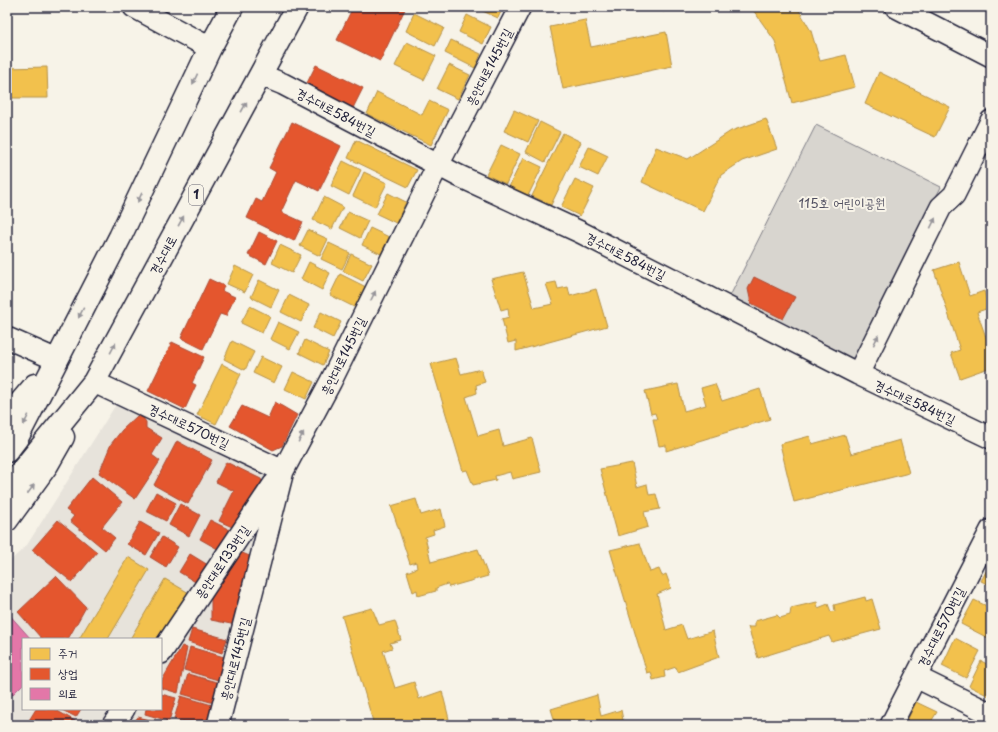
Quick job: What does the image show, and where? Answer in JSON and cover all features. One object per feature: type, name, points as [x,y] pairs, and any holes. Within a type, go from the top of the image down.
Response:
[{"type":"main road","points":[[7,451],[17,438],[120,237],[210,48],[232,7]]},
{"type":"main road","name":"경수대로","points":[[7,489],[94,382],[297,7]]},
{"type":"main road","points":[[7,418],[57,360]]},
{"type":"main road","points":[[7,520],[48,465],[94,382]]},
{"type":"street","points":[[134,7],[210,48]]},
{"type":"street","name":"흥안대로145번길","points":[[218,725],[283,471],[332,381],[438,165],[520,7]]},
{"type":"street","points":[[896,7],[991,56]]},
{"type":"street","name":"경수대로584번길","points":[[261,75],[283,84],[457,175],[580,232],[858,374],[991,438]]},
{"type":"street","points":[[858,374],[941,207],[954,194],[991,121]]},
{"type":"street","points":[[7,338],[57,360]]},
{"type":"street","name":"경수대로570번길","points":[[94,382],[283,471]]},
{"type":"street","name":"흥안대로133번길","points":[[162,652],[283,471]]},
{"type":"street","name":"경수대로570번길","points":[[891,725],[991,530]]},
{"type":"street","points":[[916,677],[991,714]]},
{"type":"street","points":[[113,725],[123,710]]},
{"type":"shaded area","points":[[122,395],[283,471],[218,725],[7,725],[7,564],[27,545]]},
{"type":"green space","name":"115호 어린이공원","points":[[816,125],[941,187],[855,357],[847,369],[725,306]]},
{"type":"building: 주거","points":[[474,7],[503,7],[498,18]]},
{"type":"building: 주거","points":[[661,7],[678,7],[663,12]]},
{"type":"building: 주거","points":[[751,7],[797,7],[811,31],[820,61],[846,55],[855,87],[792,103],[775,41]]},
{"type":"building: 주거","points":[[414,13],[444,28],[435,46],[406,31]]},
{"type":"building: 주거","points":[[467,15],[491,27],[483,44],[459,32]]},
{"type":"building: 주거","points":[[585,20],[591,47],[666,32],[672,66],[563,89],[550,27]]},
{"type":"building: 주거","points":[[451,40],[481,54],[475,68],[445,53]]},
{"type":"building: 주거","points":[[407,42],[436,56],[424,80],[395,66]]},
{"type":"building: 주거","points":[[449,65],[470,75],[458,99],[437,89]]},
{"type":"building: 주거","points":[[47,67],[48,98],[7,98],[7,68]]},
{"type":"building: 주거","points":[[879,72],[950,107],[935,137],[865,104]]},
{"type":"building: 주거","points":[[377,92],[422,115],[429,101],[448,110],[431,145],[367,114]]},
{"type":"building: 주거","points":[[514,110],[538,121],[528,142],[504,131]]},
{"type":"building: 주거","points":[[766,119],[777,149],[742,161],[721,175],[703,211],[642,182],[656,147],[688,159],[731,131]]},
{"type":"building: 주거","points":[[540,122],[560,132],[545,162],[526,152]]},
{"type":"building: 주거","points":[[563,133],[581,142],[551,205],[532,196]]},
{"type":"building: 주거","points":[[356,140],[417,170],[408,187],[348,158]]},
{"type":"building: 주거","points":[[501,145],[520,154],[506,184],[486,175]]},
{"type":"building: 주거","points":[[589,147],[608,156],[598,176],[579,167]]},
{"type":"building: 주거","points":[[523,158],[542,167],[528,196],[509,187]]},
{"type":"building: 주거","points":[[343,161],[361,170],[349,195],[331,186]]},
{"type":"building: 주거","points":[[364,172],[387,183],[375,207],[353,196]]},
{"type":"building: 주거","points":[[575,179],[594,188],[580,216],[561,207]]},
{"type":"building: 주거","points":[[388,193],[406,202],[396,223],[377,214]]},
{"type":"building: 주거","points":[[324,197],[343,207],[332,229],[313,220]]},
{"type":"building: 주거","points":[[348,212],[368,221],[360,238],[340,228]]},
{"type":"building: 주거","points":[[370,228],[389,237],[381,254],[362,245]]},
{"type":"building: 주거","points":[[308,230],[328,239],[320,256],[300,246]]},
{"type":"building: 주거","points":[[329,243],[350,253],[342,269],[321,259]]},
{"type":"building: 주거","points":[[280,245],[301,255],[292,273],[272,263]]},
{"type":"building: 주거","points":[[351,254],[372,264],[363,281],[343,271]]},
{"type":"building: 주거","points":[[309,262],[330,273],[322,290],[301,279]]},
{"type":"building: 주거","points":[[959,262],[970,296],[984,291],[989,308],[977,312],[987,340],[991,340],[991,367],[960,378],[951,353],[960,350],[934,270]]},
{"type":"building: 주거","points":[[235,266],[253,275],[245,292],[227,284]]},
{"type":"building: 주거","points":[[523,272],[534,308],[553,304],[546,284],[556,282],[558,289],[568,287],[570,296],[596,289],[607,326],[516,351],[516,341],[508,343],[502,319],[509,317],[508,308],[501,310],[491,279]]},
{"type":"building: 주거","points":[[340,274],[366,287],[356,308],[330,295]]},
{"type":"building: 주거","points":[[259,280],[279,290],[271,307],[251,297]]},
{"type":"building: 주거","points":[[289,295],[309,305],[301,322],[281,312]]},
{"type":"building: 주거","points":[[250,306],[270,316],[262,333],[241,323]]},
{"type":"building: 주거","points":[[321,312],[341,322],[333,338],[313,328]]},
{"type":"building: 주거","points":[[278,322],[299,332],[290,349],[270,339]]},
{"type":"building: 주거","points":[[305,340],[329,352],[323,365],[299,353]]},
{"type":"building: 주거","points":[[232,341],[254,352],[245,370],[224,359]]},
{"type":"building: 주거","points":[[261,357],[282,367],[274,383],[253,373]]},
{"type":"building: 주거","points":[[456,358],[461,374],[481,369],[485,382],[476,385],[477,393],[466,397],[478,436],[499,430],[503,446],[532,438],[541,472],[512,479],[510,472],[495,476],[496,480],[473,485],[467,470],[463,471],[431,364]]},
{"type":"building: 주거","points":[[222,364],[241,374],[216,424],[197,415]]},
{"type":"building: 주거","points":[[293,372],[314,382],[306,399],[285,389]]},
{"type":"building: 주거","points":[[678,384],[684,411],[706,405],[701,388],[715,384],[722,401],[760,389],[770,419],[666,451],[666,445],[659,446],[653,419],[657,419],[655,413],[651,414],[645,391]]},
{"type":"building: 주거","points":[[845,435],[851,454],[900,440],[909,473],[794,502],[780,444],[810,436],[812,444]]},
{"type":"building: 주거","points":[[632,463],[637,487],[647,484],[649,495],[656,494],[660,509],[644,512],[648,527],[618,536],[600,469]]},
{"type":"building: 주거","points":[[416,499],[421,515],[441,509],[445,526],[433,530],[434,534],[425,537],[431,562],[478,549],[488,576],[449,587],[447,584],[436,588],[436,591],[418,596],[417,590],[413,592],[407,572],[417,568],[416,562],[410,564],[391,506]]},
{"type":"building: 주거","points":[[640,543],[650,572],[659,569],[662,576],[666,574],[671,588],[657,594],[666,630],[682,625],[687,639],[713,631],[719,657],[678,672],[676,667],[664,671],[665,677],[653,680],[651,672],[647,673],[610,550]]},
{"type":"building: 주거","points":[[128,557],[149,570],[109,638],[80,638]]},
{"type":"building: 주거","points":[[991,562],[991,586],[981,581]]},
{"type":"building: 주거","points":[[165,579],[189,593],[162,638],[131,638]]},
{"type":"building: 주거","points":[[865,597],[866,601],[872,599],[881,629],[832,642],[829,636],[758,658],[748,627],[755,627],[755,621],[777,615],[780,618],[790,615],[791,608],[817,602],[818,608],[828,604],[831,612],[835,611],[834,605]]},
{"type":"building: 주거","points":[[974,600],[991,608],[991,631],[988,638],[961,624]]},
{"type":"building: 주거","points":[[372,608],[379,625],[395,621],[401,640],[390,643],[392,648],[383,651],[395,688],[414,682],[419,699],[442,691],[449,719],[427,725],[412,725],[411,722],[403,725],[374,725],[342,616]]},
{"type":"building: 주거","points":[[955,638],[980,651],[966,678],[942,666]]},
{"type":"building: 주거","points":[[981,661],[991,666],[991,697],[969,686]]},
{"type":"building: 주거","points":[[597,695],[601,716],[621,710],[624,725],[556,725],[551,709]]},
{"type":"building: 주거","points":[[916,702],[937,712],[929,725],[905,725]]},
{"type":"building: 상업","points":[[353,7],[406,7],[380,61],[337,40]]},
{"type":"building: 상업","points":[[316,65],[363,88],[352,110],[305,87]]},
{"type":"building: 상업","points":[[292,122],[341,146],[319,191],[296,180],[281,212],[303,222],[294,241],[247,218],[256,199],[262,202],[276,172],[269,168]]},
{"type":"building: 상업","points":[[259,232],[277,241],[266,264],[248,255]]},
{"type":"building: 상업","points":[[754,277],[795,297],[783,319],[751,303],[748,289]]},
{"type":"building: 상업","points":[[209,279],[224,286],[222,291],[235,297],[226,316],[220,314],[203,349],[181,338]]},
{"type":"building: 상업","points":[[172,342],[204,357],[192,383],[196,385],[185,409],[148,391]]},
{"type":"building: 상업","points":[[275,402],[297,415],[282,446],[273,450],[230,426],[242,406],[268,418]]},
{"type":"building: 상업","points":[[137,416],[143,418],[146,422],[146,428],[162,438],[152,455],[160,461],[135,499],[99,473],[111,444],[122,430]]},
{"type":"building: 상업","points":[[177,441],[212,460],[188,504],[154,485]]},
{"type":"building: 상업","points":[[226,462],[261,479],[265,493],[241,531],[219,521],[234,491],[216,482]]},
{"type":"building: 상업","points":[[92,477],[122,502],[102,527],[115,538],[105,550],[70,521],[74,516],[66,510]]},
{"type":"building: 상업","points":[[156,492],[176,503],[166,521],[146,511]]},
{"type":"building: 상업","points":[[180,504],[200,515],[189,536],[169,525]]},
{"type":"building: 상업","points":[[58,520],[97,552],[72,582],[32,550]]},
{"type":"building: 상업","points":[[210,520],[234,532],[223,552],[200,539]]},
{"type":"building: 상업","points":[[140,522],[159,533],[146,555],[127,544]]},
{"type":"building: 상업","points":[[162,537],[178,547],[166,567],[150,557]]},
{"type":"building: 상업","points":[[235,550],[252,557],[236,625],[211,620],[211,593]]},
{"type":"building: 상업","points":[[190,554],[208,565],[197,583],[179,572]]},
{"type":"building: 상업","points":[[56,576],[86,607],[69,638],[41,638],[18,612]]},
{"type":"building: 상업","points":[[192,629],[227,639],[222,653],[188,642]]},
{"type":"building: 상업","points":[[182,646],[187,648],[178,693],[162,688],[162,680]]},
{"type":"building: 상업","points":[[190,647],[224,657],[218,680],[184,670]]},
{"type":"building: 상업","points":[[188,674],[220,683],[214,703],[182,694]]},
{"type":"building: 상업","points":[[162,694],[176,698],[169,721],[145,714],[146,710],[162,710]]},
{"type":"building: 상업","points":[[181,696],[212,705],[207,725],[194,725],[174,719]]},
{"type":"building: 상업","points":[[35,710],[56,710],[82,725],[34,725],[28,722]]},
{"type":"building: 상업","points":[[62,710],[80,710],[76,717]]},
{"type":"building: 상업","points":[[138,717],[166,724],[132,725]]},
{"type":"building: 의료","points":[[7,612],[30,638],[22,638],[22,685],[7,700]]}]
